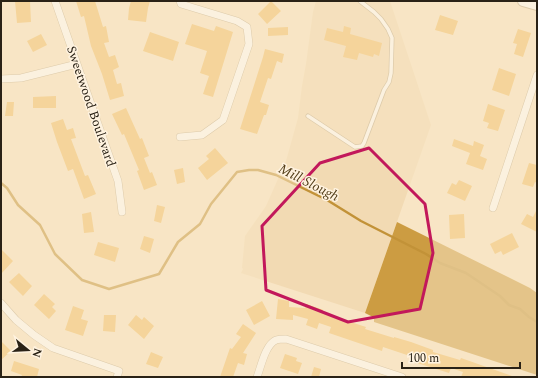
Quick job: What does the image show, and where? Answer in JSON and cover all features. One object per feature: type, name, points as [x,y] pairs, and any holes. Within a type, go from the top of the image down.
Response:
[{"type":"main road","points":[[523,1],[537,6]]},
{"type":"street","name":"Sweetwood Boulevard","points":[[55,1],[118,181],[122,212]]},
{"type":"street","points":[[180,1],[181,4],[237,21],[247,27],[250,44],[223,120],[202,135],[180,137]]},
{"type":"street","points":[[1,79],[21,78],[77,64]]},
{"type":"street","points":[[493,208],[537,75]]},
{"type":"street","points":[[1,302],[16,320],[53,348],[119,371],[117,377]]},
{"type":"street","points":[[257,377],[270,345],[276,340],[286,339],[402,377]]},
{"type":"lane","points":[[308,116],[354,147],[362,146],[364,143],[384,90],[389,82],[391,73],[392,38],[381,19],[360,1]]},
{"type":"highlighted area","points":[[369,148],[425,204],[433,253],[420,309],[348,322],[266,290],[262,226],[320,163]]},
{"type":"shaded area","points":[[316,1],[390,1],[431,125],[365,313],[241,273],[243,269],[245,236],[266,206],[286,161],[298,118],[313,12]]},
{"type":"shaded area","points":[[397,222],[530,288],[537,293],[537,375],[374,322],[373,317],[365,313]]},
{"type":"building","points":[[15,1],[30,1],[31,22],[17,23]]},
{"type":"building","points":[[76,1],[95,1],[103,27],[106,26],[109,42],[104,43],[109,57],[115,55],[119,67],[113,70],[117,84],[121,83],[124,96],[110,100],[91,46],[84,16],[81,17]]},
{"type":"building","points":[[131,1],[150,1],[146,22],[128,20]]},
{"type":"building","points":[[271,1],[281,11],[267,24],[258,14]]},
{"type":"building","points":[[440,15],[458,21],[453,35],[435,30]]},
{"type":"building","points":[[192,24],[214,31],[216,26],[233,32],[213,97],[203,94],[209,76],[200,73],[207,51],[185,44]]},
{"type":"building","points":[[344,26],[351,28],[350,34],[382,43],[379,56],[374,54],[373,57],[359,53],[357,60],[343,57],[346,46],[324,40],[327,28],[343,32]]},
{"type":"building","points":[[288,27],[288,35],[268,36],[268,28]]},
{"type":"building","points":[[518,29],[531,33],[523,57],[514,54],[517,44],[513,43]]},
{"type":"building","points":[[150,32],[179,42],[173,61],[143,51]]},
{"type":"building","points":[[41,34],[47,45],[33,52],[27,41]]},
{"type":"building","points":[[265,49],[284,54],[282,63],[277,61],[271,79],[268,78],[260,102],[269,105],[257,134],[240,129]]},
{"type":"building","points":[[499,68],[516,74],[509,96],[492,90]]},
{"type":"building","points":[[56,96],[56,108],[33,108],[33,97]]},
{"type":"building","points":[[7,102],[14,102],[13,116],[5,116]]},
{"type":"building","points":[[488,104],[505,110],[498,131],[487,128],[489,123],[483,121]]},
{"type":"building","points":[[126,108],[140,139],[142,138],[149,156],[144,158],[157,185],[144,190],[137,171],[139,170],[124,134],[122,135],[112,114]]},
{"type":"building","points":[[63,119],[67,130],[73,128],[76,138],[71,139],[85,176],[88,175],[96,194],[84,199],[73,169],[68,171],[51,123]]},
{"type":"building","points":[[454,139],[473,146],[474,141],[484,145],[480,156],[487,159],[483,170],[466,164],[470,153],[452,146]]},
{"type":"building","points":[[215,148],[228,163],[207,180],[198,168],[209,159],[206,156]]},
{"type":"building","points":[[529,163],[537,165],[537,183],[535,182],[533,187],[522,184]]},
{"type":"building","points":[[183,168],[185,182],[177,184],[174,170]]},
{"type":"building","points":[[459,180],[472,186],[465,201],[447,193],[452,183],[456,185]]},
{"type":"building","points":[[157,205],[165,207],[161,223],[154,221]]},
{"type":"building","points":[[537,209],[537,232],[521,224],[527,214],[533,217]]},
{"type":"building","points":[[91,212],[94,232],[84,233],[82,214]]},
{"type":"building","points":[[464,214],[465,238],[450,239],[449,215]]},
{"type":"building","points":[[512,233],[519,247],[503,255],[501,251],[495,254],[490,244]]},
{"type":"building","points":[[144,236],[154,239],[150,253],[140,249]]},
{"type":"building","points":[[98,242],[119,248],[115,262],[94,255]]},
{"type":"building","points":[[1,249],[13,261],[1,274]]},
{"type":"building","points":[[19,273],[32,286],[23,296],[9,282]]},
{"type":"building","points":[[44,294],[55,304],[52,307],[56,311],[49,319],[34,305]]},
{"type":"building","points":[[278,299],[289,301],[289,307],[305,308],[306,304],[323,310],[323,313],[366,327],[365,329],[411,342],[433,350],[433,352],[460,360],[461,358],[512,377],[461,377],[463,372],[451,368],[449,373],[417,363],[419,357],[408,353],[407,355],[383,347],[382,351],[329,333],[331,327],[319,323],[317,329],[306,325],[308,319],[293,315],[293,320],[276,319]]},
{"type":"building","points":[[262,301],[270,316],[254,325],[246,310]]},
{"type":"building","points":[[73,306],[84,310],[81,319],[88,321],[83,336],[65,330]]},
{"type":"building","points":[[104,315],[116,315],[115,332],[103,331]]},
{"type":"building","points":[[136,315],[142,320],[144,317],[154,326],[144,339],[128,325]]},
{"type":"building","points":[[243,324],[256,333],[243,353],[247,354],[244,365],[238,363],[233,377],[220,377],[230,348],[232,349],[241,337],[236,334]]},
{"type":"building","points":[[1,341],[11,351],[1,360]]},
{"type":"building","points":[[151,352],[163,357],[158,368],[146,364]]},
{"type":"building","points":[[285,354],[297,358],[296,361],[302,363],[298,374],[280,368]]},
{"type":"building","points":[[14,361],[39,369],[37,377],[21,377],[22,375],[11,371]]},
{"type":"building","points":[[314,367],[321,369],[319,377],[311,377]]},
{"type":"waterway","name":"Mill Slough","points":[[1,183],[7,188],[18,205],[40,225],[55,254],[82,280],[109,289],[159,274],[178,242],[200,224],[211,204],[237,172],[258,170],[276,175],[327,200],[361,221],[426,254],[440,263],[466,273],[500,296],[509,305],[520,309],[537,322]]}]
